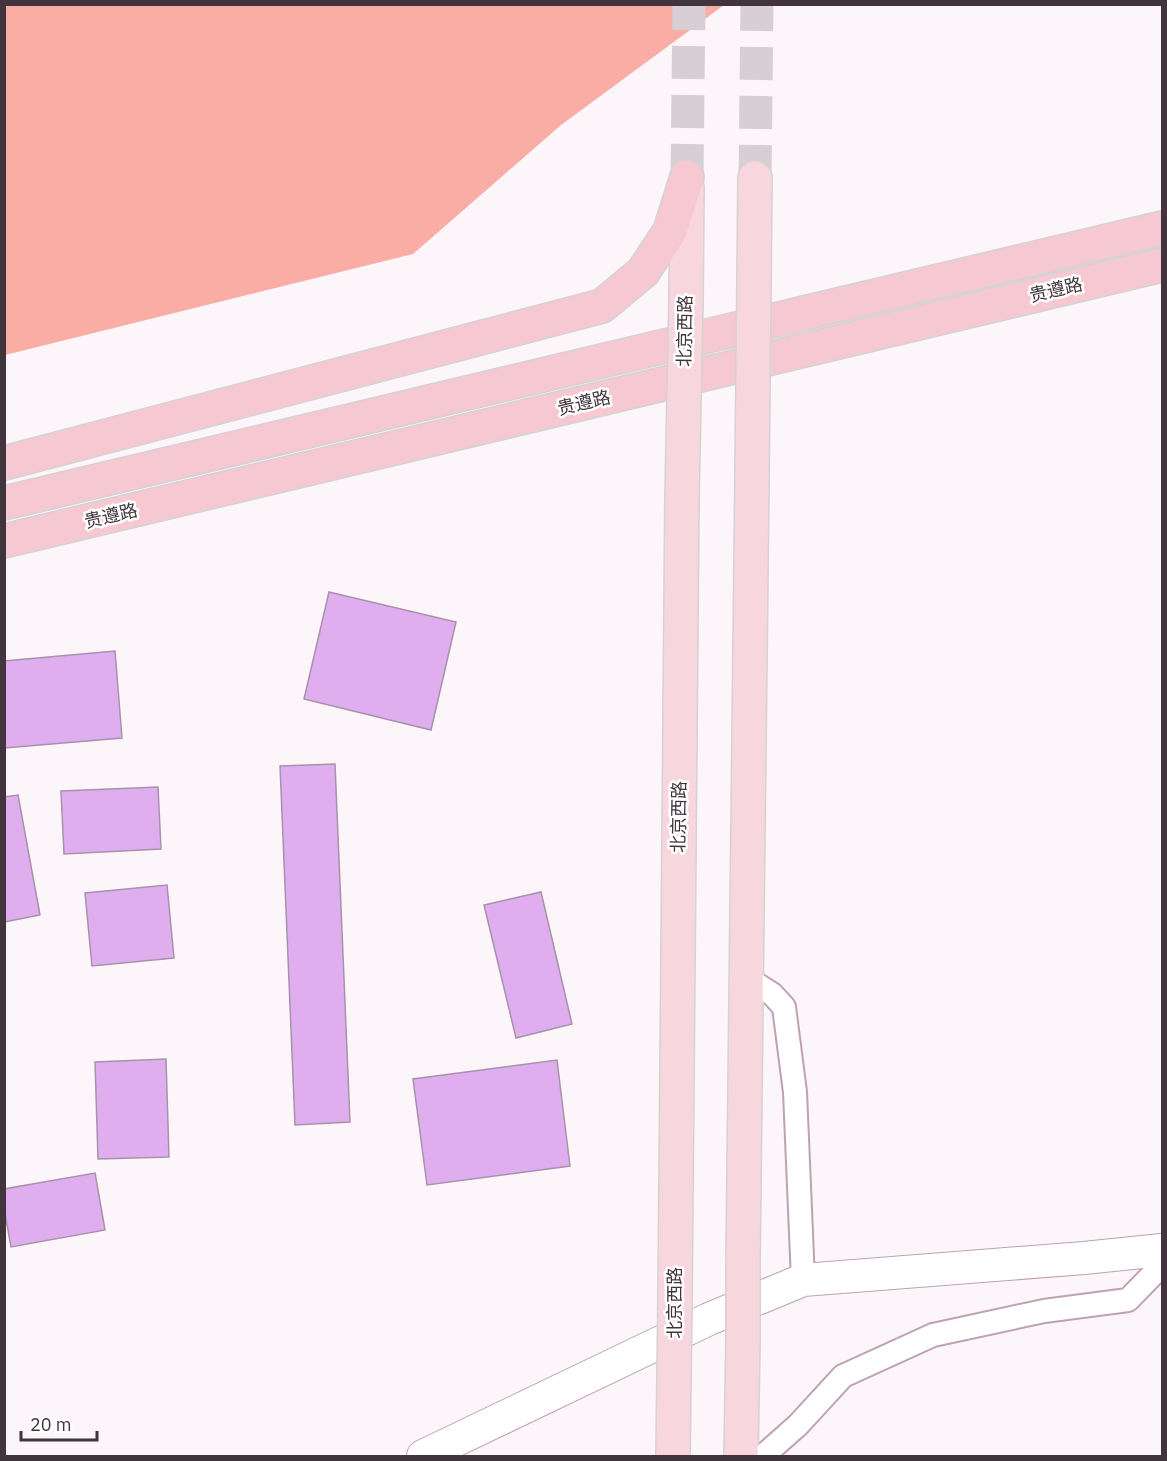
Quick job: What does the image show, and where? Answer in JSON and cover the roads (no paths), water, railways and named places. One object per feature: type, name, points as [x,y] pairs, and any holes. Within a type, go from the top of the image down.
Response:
[{"type":"highway","points":[[4,463],[602,306],[643,272],[670,231],[687,177]]},
{"type":"highway","name":"贵遵路","points":[[4,503],[1162,228]]},
{"type":"highway","name":"贵遵路","points":[[4,542],[1162,265]]},
{"type":"main road","name":"北京西路","points":[[673,1456],[687,177]]},
{"type":"main road","points":[[741,1456],[755,178]]},
{"type":"main road","points":[[423,1456],[708,1319],[803,1280],[1162,1250]]},
{"type":"street","points":[[747,978],[772,994],[784,1007],[795,1092],[803,1280]]},
{"type":"street","points":[[764,1456],[798,1425],[843,1376],[933,1335],[1044,1311],[1128,1300],[1162,1265]]},
{"type":"tunnel","points":[[687,177],[689,4]]},
{"type":"tunnel","points":[[755,178],[757,4]]}]
